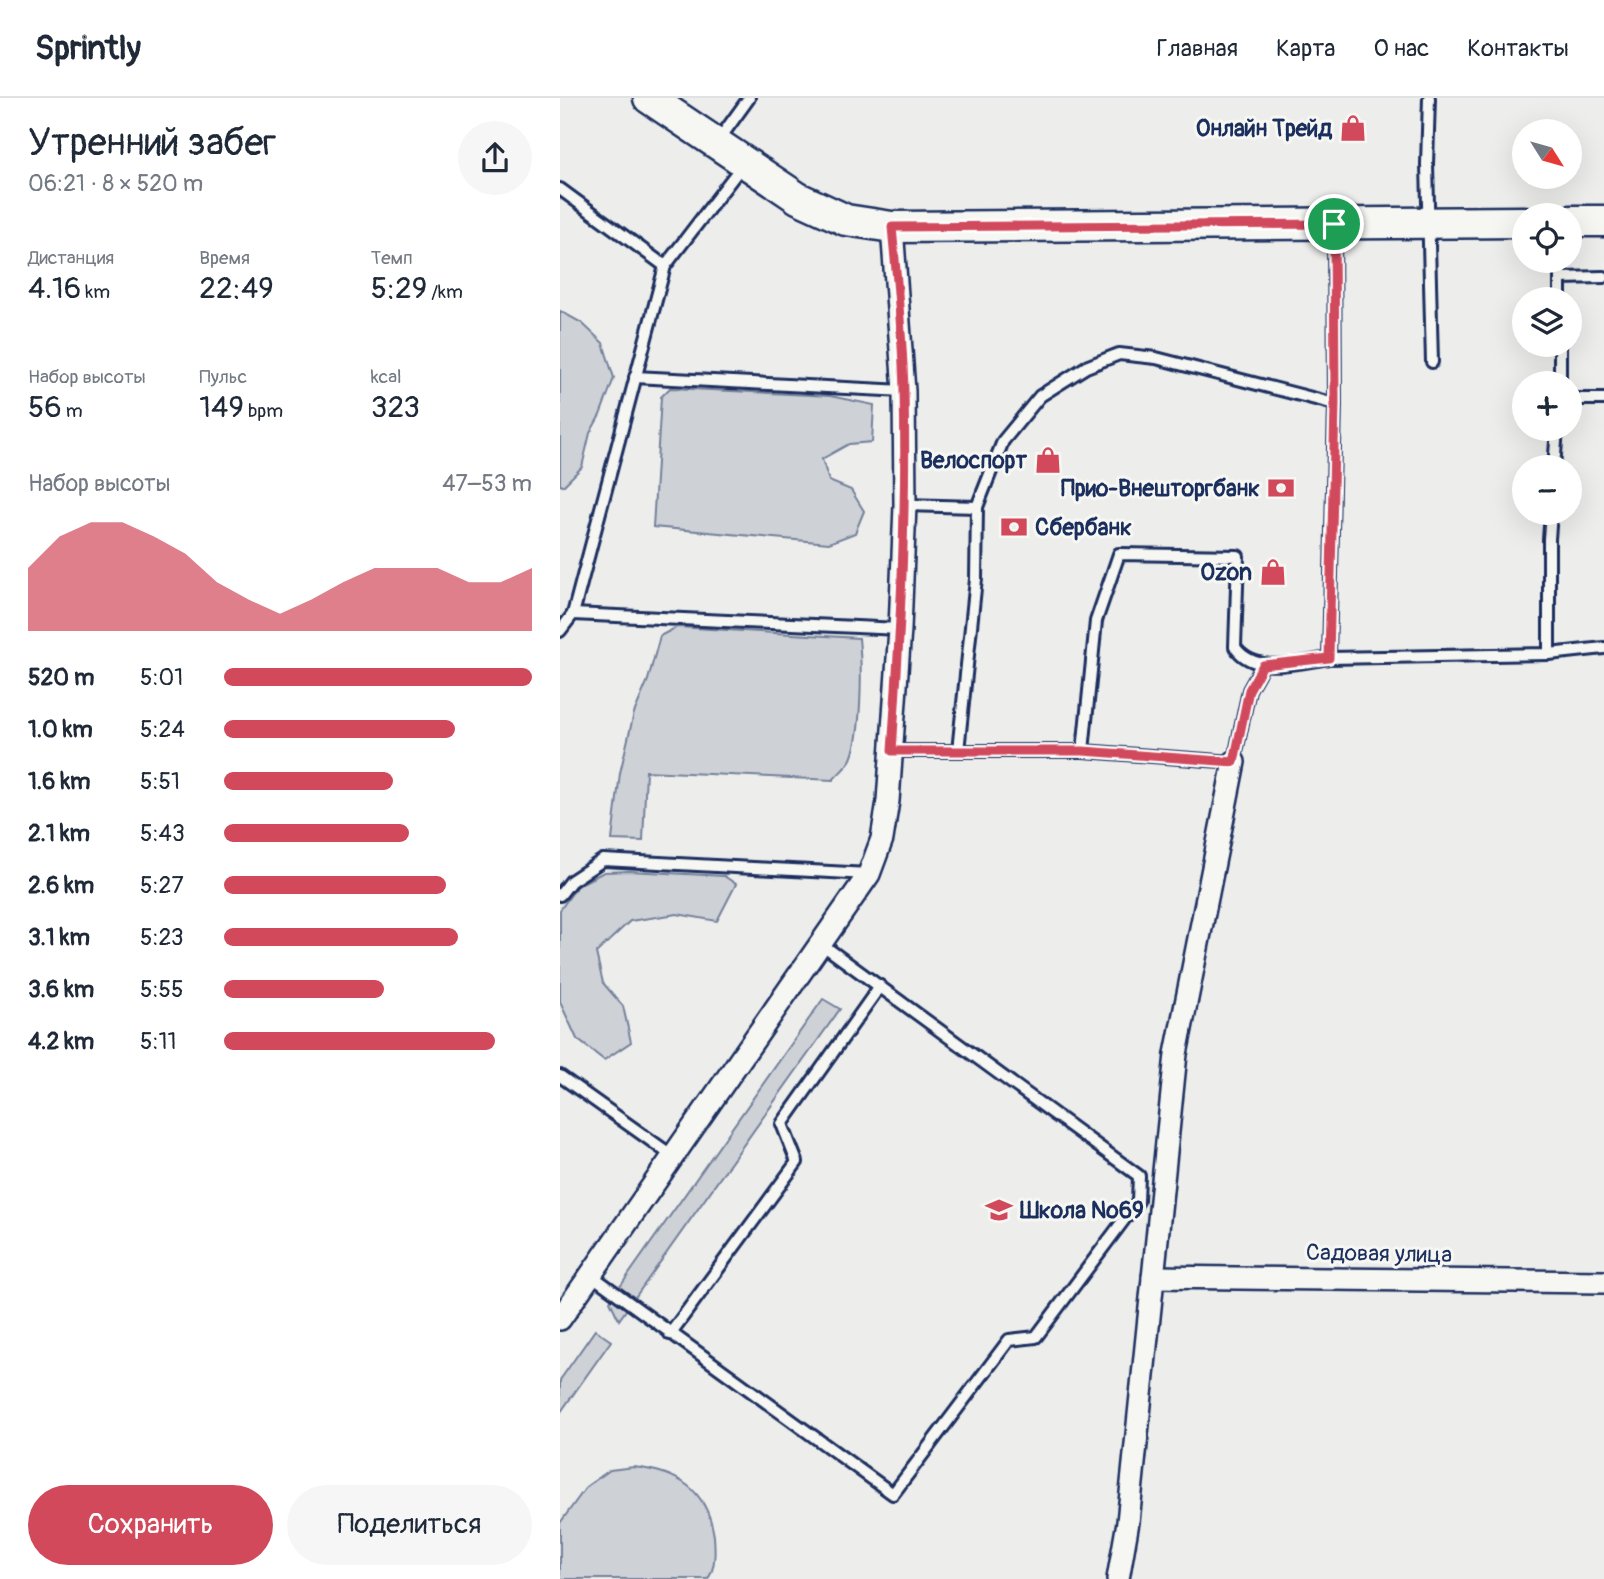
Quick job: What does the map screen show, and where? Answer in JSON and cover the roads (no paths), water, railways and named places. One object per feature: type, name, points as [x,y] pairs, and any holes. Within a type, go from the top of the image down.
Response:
[{"type":"main road","points":[[649,98],[798,198],[846,220],[892,227],[1512,222]]},
{"type":"main road","points":[[1582,221],[1604,221]]},
{"type":"street","points":[[560,1319],[869,874],[882,839],[892,751],[905,505],[904,391],[892,227]]},
{"type":"street","points":[[1118,1579],[1128,1522],[1176,1054],[1234,762]]},
{"type":"street","name":"Садовая улица","points":[[1153,1277],[1604,1282]]},
{"type":"lane","points":[[716,144],[749,98]]},
{"type":"lane","points":[[1429,98],[1432,362]]},
{"type":"lane","points":[[560,631],[573,614],[665,266],[744,163]]},
{"type":"lane","points":[[560,189],[665,266]]},
{"type":"lane","points":[[1329,658],[1335,404],[1334,224]]},
{"type":"lane","points":[[1560,273],[1560,287]]},
{"type":"lane","points":[[1560,278],[1604,277]]},
{"type":"lane","points":[[958,751],[976,579],[977,507],[1003,441],[1040,396],[1086,367],[1119,354],[1156,358],[1335,404]]},
{"type":"lane","points":[[635,377],[904,391]]},
{"type":"lane","points":[[1582,399],[1604,399]]},
{"type":"lane","points":[[905,505],[977,507]]},
{"type":"lane","points":[[1549,654],[1550,525]]},
{"type":"lane","points":[[1083,751],[1096,621],[1119,554],[1238,556],[1235,647],[1248,660],[1263,665],[1329,658],[1549,654],[1604,648]]},
{"type":"lane","points":[[573,614],[900,629]]},
{"type":"lane","points":[[892,751],[1083,751],[1234,762],[1249,690],[1263,665]]},
{"type":"lane","points":[[560,895],[571,881],[603,860],[869,874]]},
{"type":"lane","points":[[591,1275],[893,1494],[1009,1340],[1036,1337],[1138,1201],[1139,1176],[820,943]]},
{"type":"lane","points":[[670,1334],[797,1162],[782,1124],[880,986]]},
{"type":"lane","points":[[560,1076],[674,1157]]},
{"type":"place","name":"Онлайн Трейд","points":[[1353,128]]},
{"type":"place","name":"Велоспорт","points":[[1048,460]]},
{"type":"place","name":"Прио-Внешторгбанк","points":[[1281,488]]},
{"type":"place","name":"Сбербанк","points":[[1014,527]]},
{"type":"place","name":"Ozon","points":[[1273,572]]},
{"type":"place","name":"Школа №69","points":[[999,1210]]}]
